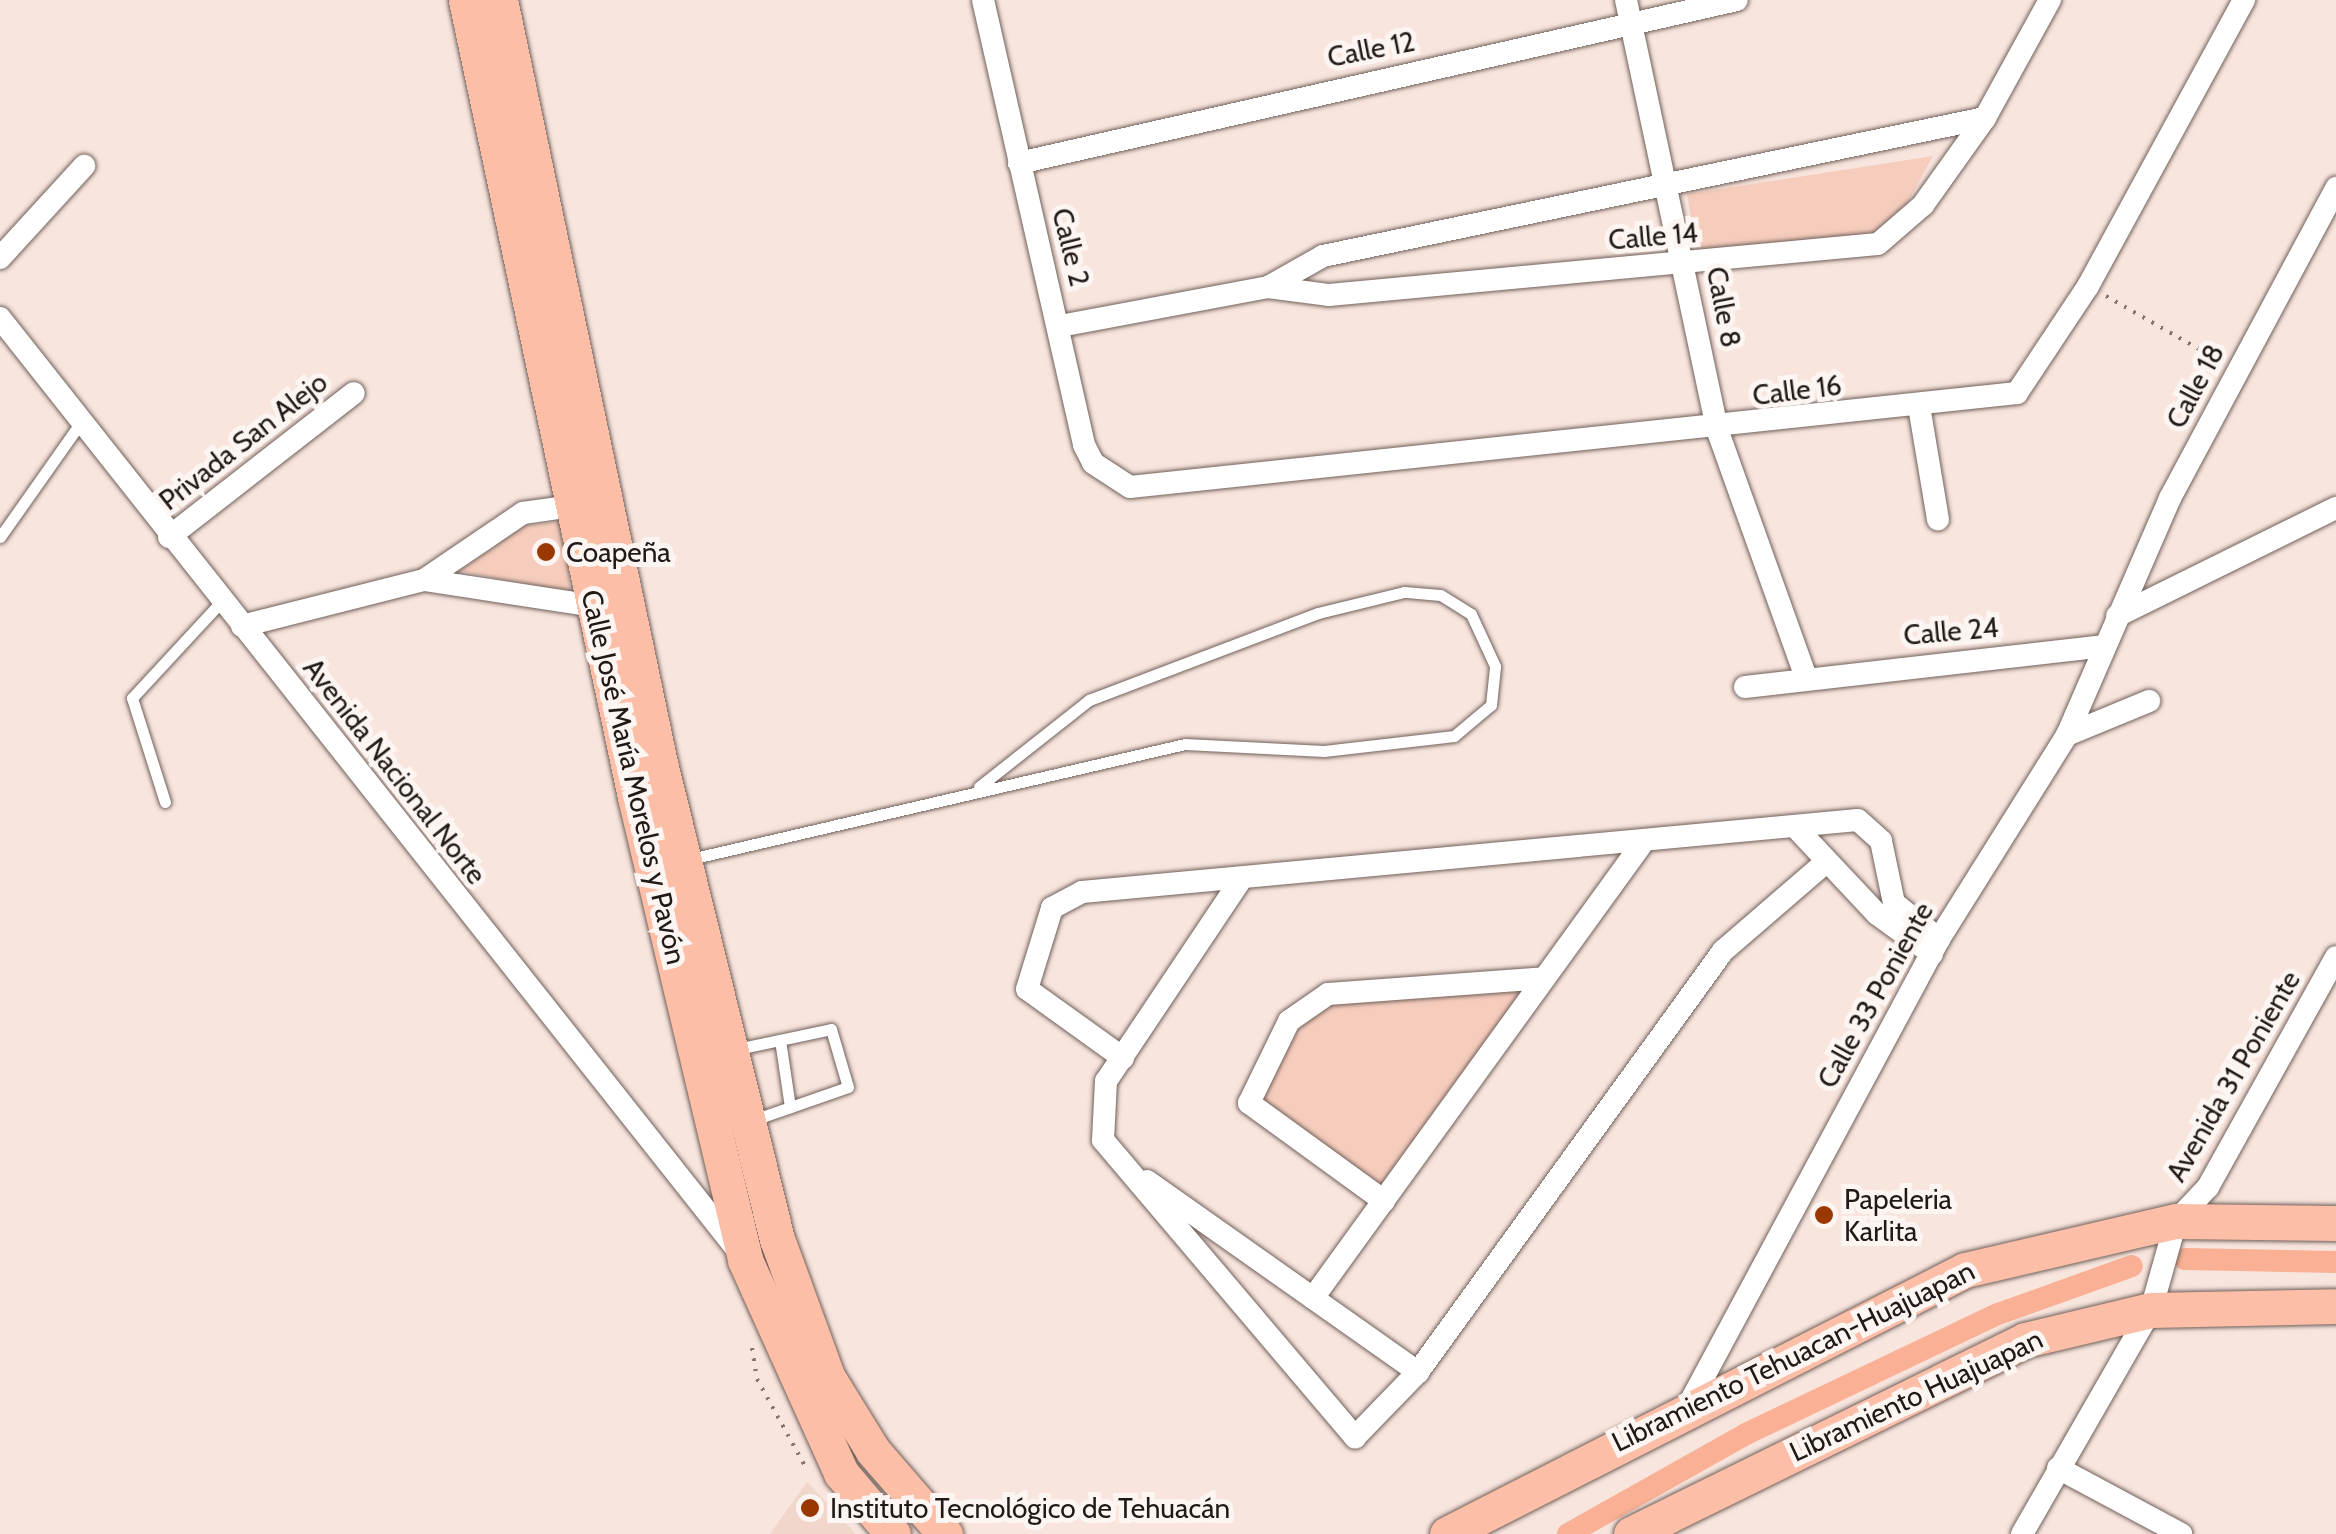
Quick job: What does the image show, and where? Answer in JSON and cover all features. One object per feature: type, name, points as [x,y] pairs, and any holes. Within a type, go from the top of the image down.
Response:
[{"type":"main road","name":"Calle José María Morelos y Pavón","points":[[482,1],[594,503],[610,608],[668,863],[745,1260],[841,1473],[893,1534]]},
{"type":"main road","name":"Calle José María Morelos y Pavón","points":[[668,863],[737,1049],[777,1239],[828,1378],[873,1451],[945,1534]]},
{"type":"main road","name":"Libramiento Tehuacan-Huajuapan","points":[[1447,1534],[1688,1406],[1965,1270],[2170,1233],[2336,1223]]},
{"type":"main road","name":"Libramiento Huajuapan","points":[[1631,1534],[2024,1340],[2154,1297],[2336,1306]]},
{"type":"street","name":"Calle 2","points":[[983,0],[1084,445],[1093,463],[1130,487]]},
{"type":"street","name":"Calle 8","points":[[1626,0],[1670,186],[1717,429],[1805,675]]},
{"type":"street","name":"Calle 12","points":[[1019,162],[1230,108],[1631,26],[1737,0]]},
{"type":"street","name":"Calle 14","points":[[1060,326],[1268,287],[1329,296],[1878,244],[1923,204],[1985,118],[2050,0]]},
{"type":"street","name":"Calle 16","points":[[1130,487],[1717,429],[2018,393],[2088,286],[2244,0]]},
{"type":"street","name":"Calle 14","points":[[1268,287],[1322,256],[1985,118]]},
{"type":"street","points":[[0,258],[84,166]]},
{"type":"street","name":"Calle 18","points":[[2117,616],[2237,370],[2336,188]]},
{"type":"street","name":"Avenida Nacional Norte","points":[[0,318],[219,604],[242,626],[745,1260]]},
{"type":"street","name":"Privada San Alejo","points":[[170,537],[354,392]]},
{"type":"street","points":[[1919,406],[1938,519]]},
{"type":"street","points":[[242,626],[424,580],[523,513],[594,503]]},
{"type":"street","points":[[2117,616],[2336,508]]},
{"type":"street","points":[[424,580],[610,608]]},
{"type":"street","name":"Calle 33 Poniente","points":[[1688,1406],[1936,946],[2067,734],[2117,616]]},
{"type":"street","name":"Calle 24","points":[[1745,687],[1805,675],[2103,646]]},
{"type":"street","points":[[2067,734],[2149,701]]},
{"type":"street","points":[[1123,1058],[1027,989],[1052,908],[1082,892],[1800,832],[1867,823],[1882,841],[1885,908]]},
{"type":"street","points":[[1800,832],[1826,862],[1936,946]]},
{"type":"street","points":[[1314,1298],[1641,845]]},
{"type":"street","points":[[1242,878],[1123,1058],[1098,1116],[1123,1164],[1342,1432],[1366,1434],[1418,1372],[1723,950],[1826,862]]},
{"type":"street","name":"Avenida 31 Poniente","points":[[2170,1233],[2208,1187],[2336,956]]},
{"type":"street","points":[[1384,1200],[1248,1102],[1289,1021],[1328,994],[1544,978]]},
{"type":"street","points":[[1123,1164],[1418,1372]]},
{"type":"street","points":[[2022,1534],[2154,1297],[2170,1233]]},
{"type":"street","points":[[2058,1468],[2181,1534]]},
{"type":"lane","points":[[0,537],[81,422]]},
{"type":"lane","points":[[668,863],[979,787],[1185,744],[1324,751],[1454,736],[1491,705],[1495,666],[1471,614],[1440,595],[1404,592],[1318,613],[1089,700],[979,787]]},
{"type":"lane","points":[[165,802],[132,698],[219,604]]},
{"type":"lane","points":[[737,1049],[831,1029],[848,1086],[753,1120]]},
{"type":"lane","points":[[780,1040],[790,1107]]},
{"type":"path","points":[[2088,286],[2237,370]]},
{"type":"shaded area","points":[[1933,156],[1891,233],[1697,253],[1687,194]]},
{"type":"shaded area","points":[[565,521],[570,592],[459,571],[525,526]]},
{"type":"shaded area","points":[[1524,987],[1382,1191],[1255,1098],[1317,1002]]},
{"type":"shaded area","name":"Instituto Tecnológico de Tehuacán","points":[[807,1482],[856,1534],[770,1534]]},
{"type":"waterway","points":[[2185,1259],[2336,1262]]},
{"type":"waterway","points":[[1568,1534],[1746,1434],[1998,1314],[2132,1266]]},
{"type":"place","name":"Coapeña","points":[[546,552]]},
{"type":"place","name":"Papeleria Karlita","points":[[1824,1215]]},
{"type":"place","name":"Instituto Tecnológico de Tehuacán","points":[[810,1508]]}]
